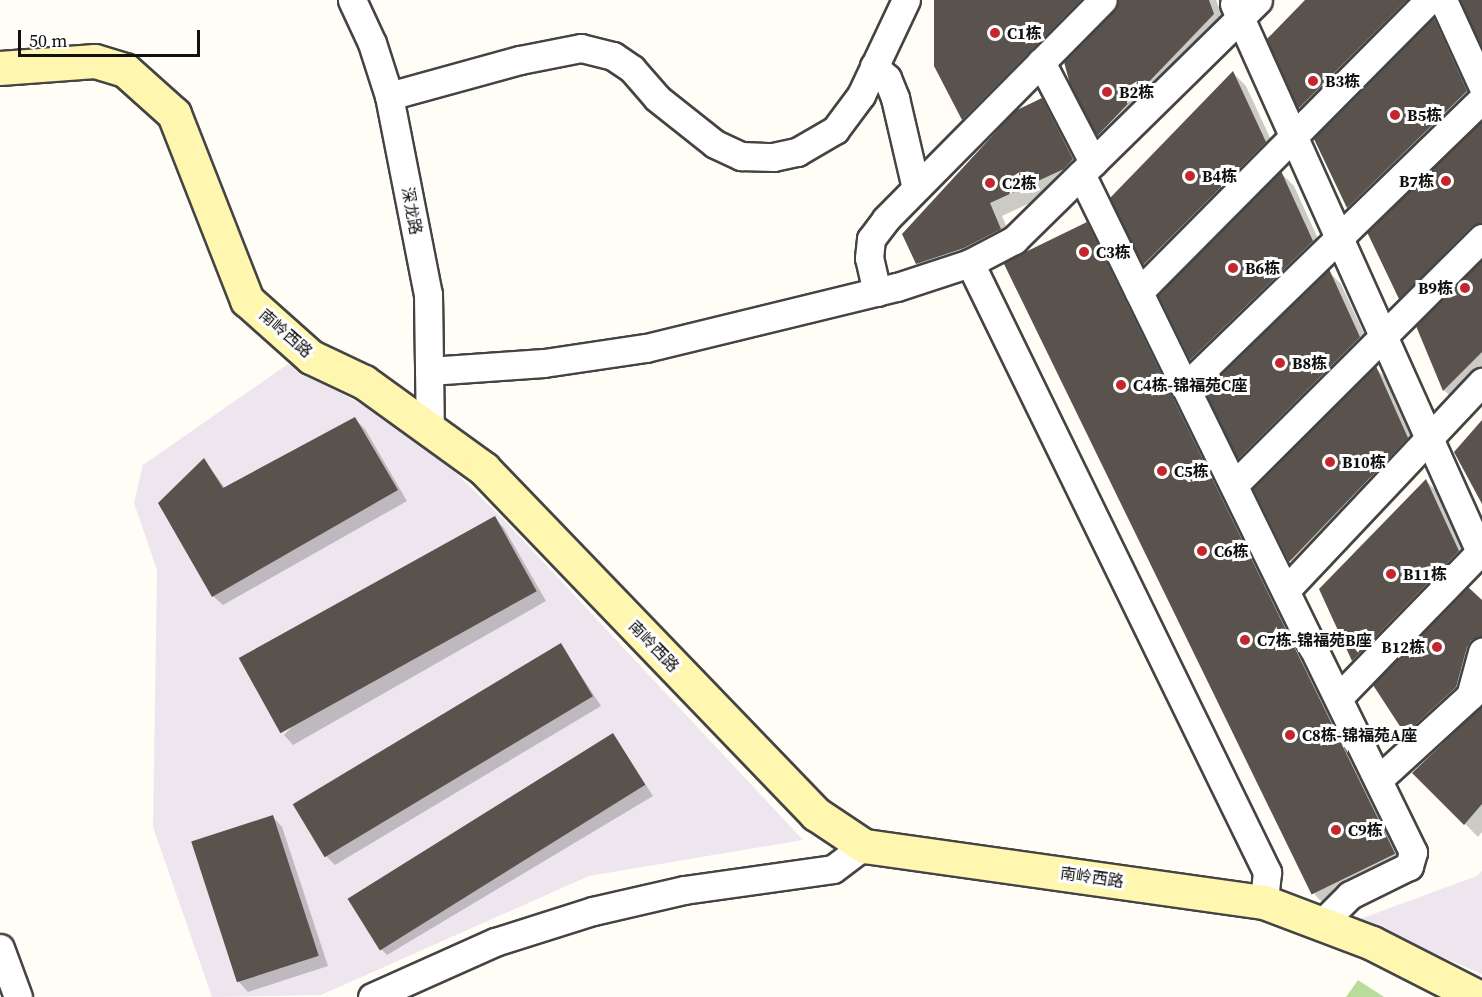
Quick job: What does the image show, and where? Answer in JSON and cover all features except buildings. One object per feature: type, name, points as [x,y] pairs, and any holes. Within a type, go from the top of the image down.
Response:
[{"type":"street","name":"深龙路","points":[[352,0],[372,43],[389,96],[428,294],[430,429]]},
{"type":"street","points":[[389,96],[520,60],[581,48],[613,56],[632,69],[657,98],[715,144],[741,156],[773,157],[797,152],[835,129],[861,95],[906,0]]},
{"type":"street","points":[[877,292],[869,258],[871,239],[916,188],[1103,0]]},
{"type":"street","points":[[1139,292],[1430,0]]},
{"type":"street","points":[[1443,0],[1482,85]]},
{"type":"street","points":[[429,371],[544,363],[646,348],[877,292],[970,263],[1014,240],[1087,168],[1243,6],[1294,137],[1481,554],[1339,697]]},
{"type":"street","name":"南岭西路","points":[[0,68],[95,61],[125,70],[174,114],[247,300],[311,357],[364,382],[484,469],[816,814],[864,846],[1264,902],[1372,944],[1478,997]]},
{"type":"street","points":[[1041,62],[1139,292],[1413,852],[1409,866],[1350,895],[1321,924]]},
{"type":"street","points":[[874,66],[887,78],[895,98],[916,188]]},
{"type":"street","points":[[1185,387],[1482,99]]},
{"type":"street","points":[[1234,485],[1482,238]]},
{"type":"street","points":[[970,263],[1267,872],[1264,902]]},
{"type":"street","points":[[1286,590],[1482,382]]},
{"type":"street","points":[[1379,779],[1470,696],[1482,652]]},
{"type":"street","points":[[372,997],[495,942],[593,911],[684,890],[832,869],[864,846]]},
{"type":"street","points":[[0,948],[18,997]]},
{"type":"shaded area","points":[[288,364],[366,407],[439,456],[505,521],[803,840],[589,876],[321,995],[212,997],[153,827],[157,570],[134,503],[143,465]]},
{"type":"shaded area","points":[[1482,871],[1482,974],[1357,920],[1477,876]]},
{"type":"green space","points":[[1358,980],[1384,997],[1346,997]]},
{"type":"place","name":"C1栋","points":[[995,33]]},
{"type":"place","name":"B3栋","points":[[1313,81]]},
{"type":"place","name":"B2栋","points":[[1107,92]]},
{"type":"place","name":"B5栋","points":[[1395,115]]},
{"type":"place","name":"B4栋","points":[[1190,176]]},
{"type":"place","name":"B7栋","points":[[1446,181]]},
{"type":"place","name":"C2栋","points":[[990,183]]},
{"type":"place","name":"C3栋","points":[[1084,252]]},
{"type":"place","name":"B6栋","points":[[1233,268]]},
{"type":"place","name":"B9栋","points":[[1465,288]]},
{"type":"place","name":"B8栋","points":[[1280,363]]},
{"type":"place","name":"C4栋-锦福苑C座","points":[[1121,385]]},
{"type":"place","name":"B10栋","points":[[1330,462]]},
{"type":"place","name":"C5栋","points":[[1162,471]]},
{"type":"place","name":"C6栋","points":[[1202,551]]},
{"type":"place","name":"B11栋","points":[[1391,574]]},
{"type":"place","name":"C7栋-锦福苑B座","points":[[1245,640]]},
{"type":"place","name":"B12栋","points":[[1437,647]]},
{"type":"place","name":"C8栋-锦福苑A座","points":[[1290,735]]},
{"type":"place","name":"C9栋","points":[[1336,830]]}]
